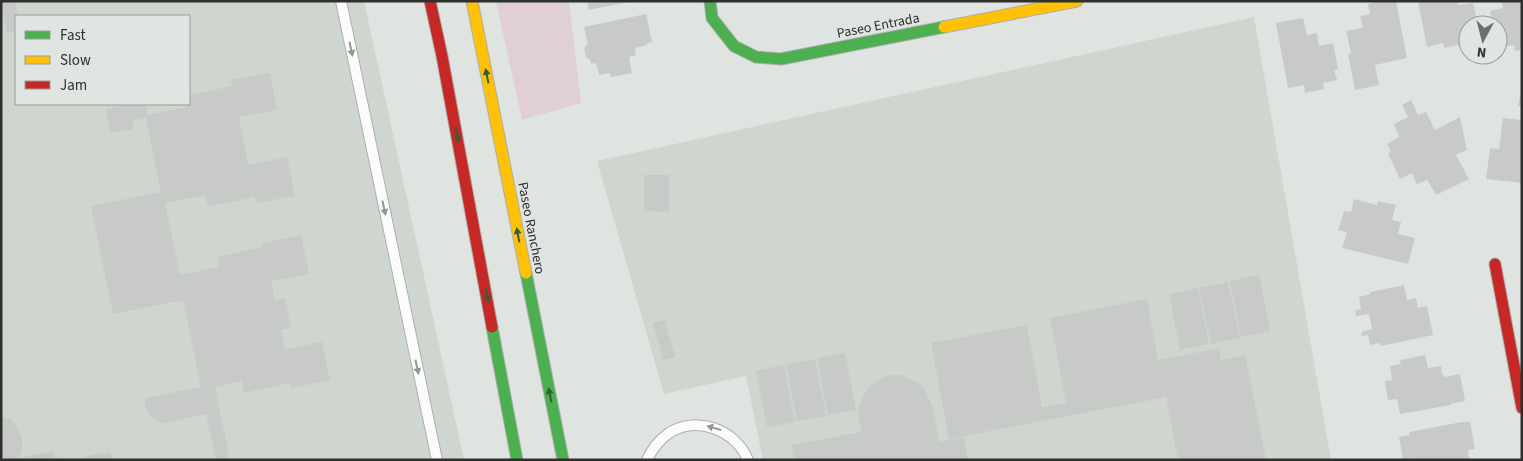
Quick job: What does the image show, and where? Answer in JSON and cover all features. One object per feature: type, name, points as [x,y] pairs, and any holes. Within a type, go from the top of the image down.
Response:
[{"type":"main road","points":[[430,1],[444,65],[517,460]]},
{"type":"main road","name":"Paseo Ranchero","points":[[472,1],[563,460]]},
{"type":"main road","name":"Paseo Entrada","points":[[710,4],[712,18],[734,46],[756,57],[781,59],[1077,1]]},
{"type":"main road","points":[[1495,264],[1522,408]]},
{"type":"main road","points":[[552,460],[556,425]]},
{"type":"lane","points":[[342,1],[437,460]]},
{"type":"lane","points":[[646,460],[657,443],[670,432],[686,426],[704,425],[720,430],[734,439],[745,452],[748,460]]},
{"type":"shaded area","points":[[1,1],[364,1],[464,460],[1,460]]},
{"type":"shaded area","points":[[496,1],[569,1],[581,103],[522,120]]},
{"type":"shaded area","points":[[1254,17],[1331,460],[763,460],[746,376],[664,394],[597,161]]},
{"type":"building","points":[[1,1],[15,1],[18,15],[15,15],[15,31],[7,33]]},
{"type":"building","points":[[587,1],[626,1],[627,2],[589,10]]},
{"type":"building","points":[[1396,1],[1407,58],[1375,65],[1379,85],[1355,90],[1348,54],[1351,53],[1346,31],[1363,28],[1360,16],[1370,14],[1368,4]]},
{"type":"building","points":[[1418,1],[1458,1],[1458,5],[1473,3],[1476,15],[1458,15],[1458,45],[1444,48],[1443,43],[1427,47]]},
{"type":"building","points":[[1502,1],[1522,1],[1522,50],[1515,51],[1514,45],[1508,46],[1508,15],[1491,15],[1490,11],[1503,8]]},
{"type":"building","points":[[646,14],[652,42],[635,48],[636,55],[629,57],[632,73],[611,77],[610,73],[599,75],[596,63],[591,64],[591,61],[586,57],[584,48],[588,44],[584,27]]},
{"type":"building","points":[[1303,18],[1307,35],[1317,33],[1319,46],[1333,43],[1338,69],[1334,70],[1337,80],[1323,83],[1324,89],[1305,93],[1304,85],[1288,88],[1276,23]]},
{"type":"building","points":[[270,73],[277,110],[239,117],[248,165],[287,157],[295,196],[257,203],[254,197],[208,207],[205,195],[165,203],[180,275],[219,267],[217,257],[263,247],[263,243],[301,235],[309,274],[271,281],[275,300],[285,298],[291,328],[281,330],[285,349],[322,342],[330,380],[291,388],[290,383],[244,393],[242,381],[215,387],[230,460],[216,460],[206,414],[163,423],[164,425],[150,416],[144,406],[146,405],[145,398],[201,387],[183,300],[113,314],[91,206],[161,192],[146,118],[132,121],[133,129],[111,133],[106,109],[125,105],[145,105],[148,115],[187,107],[186,105],[190,105],[190,95],[232,86],[231,80]]},
{"type":"building","points":[[1522,90],[1522,107],[1518,106]]},
{"type":"building","points":[[1411,100],[1418,115],[1426,112],[1435,130],[1460,117],[1467,150],[1456,155],[1469,179],[1436,195],[1427,180],[1417,184],[1412,173],[1400,179],[1388,154],[1391,152],[1387,144],[1399,137],[1394,124],[1408,117],[1402,105]]},
{"type":"building","points":[[1503,118],[1522,120],[1522,183],[1486,179],[1490,148],[1499,149]]},
{"type":"building","points":[[644,175],[669,175],[669,212],[644,211]]},
{"type":"building","points":[[1354,199],[1377,205],[1378,201],[1396,205],[1392,220],[1401,222],[1398,234],[1415,238],[1408,264],[1342,248],[1347,232],[1338,230],[1344,211],[1351,212]]},
{"type":"building","points":[[1259,275],[1270,331],[1241,337],[1230,281]]},
{"type":"building","points":[[1228,282],[1240,338],[1211,344],[1199,288]]},
{"type":"building","points":[[1404,285],[1407,300],[1416,298],[1418,308],[1427,306],[1433,335],[1381,346],[1380,343],[1370,345],[1368,335],[1362,336],[1361,332],[1372,329],[1369,314],[1356,316],[1355,310],[1361,309],[1359,297],[1370,294],[1370,292]]},
{"type":"building","points":[[1198,288],[1209,344],[1180,350],[1169,294]]},
{"type":"building","points":[[1147,299],[1158,360],[1219,348],[1221,360],[1245,355],[1266,460],[1178,460],[1166,397],[949,439],[931,343],[1027,325],[1042,407],[1066,403],[1050,318]]},
{"type":"building","points":[[665,320],[675,357],[663,360],[653,323]]},
{"type":"building","points":[[845,353],[856,410],[828,415],[817,359]]},
{"type":"building","points":[[1425,355],[1428,368],[1441,366],[1444,377],[1460,374],[1465,401],[1400,414],[1397,399],[1388,400],[1385,381],[1392,380],[1390,366],[1401,364],[1400,360]]},
{"type":"building","points":[[815,359],[826,416],[797,421],[786,365]]},
{"type":"building","points":[[784,365],[795,422],[767,427],[756,371]]},
{"type":"building","points":[[901,375],[921,385],[933,408],[939,442],[964,437],[968,460],[794,460],[791,445],[862,432],[858,413],[865,393],[872,384],[883,377]]},
{"type":"building","points":[[1,416],[12,420],[22,438],[22,449],[19,458],[53,451],[55,459],[65,457],[66,460],[1,460]]},
{"type":"building","points":[[1470,422],[1475,449],[1468,450],[1469,459],[1415,460],[1414,458],[1403,460],[1399,437],[1410,435],[1409,432]]},
{"type":"building","points":[[104,452],[104,454],[110,452],[113,460],[71,460]]},
{"type":"traffic: fast","points":[[710,1],[712,18],[734,46],[756,57],[781,59],[944,27]]},
{"type":"traffic: fast","points":[[526,273],[563,460]]},
{"type":"traffic: fast","points":[[492,327],[517,460]]},
{"type":"traffic: slow","points":[[472,1],[526,273]]},
{"type":"traffic: slow","points":[[944,27],[1077,1]]},
{"type":"traffic: jam","points":[[430,1],[442,56],[492,327]]},
{"type":"traffic: jam","points":[[1495,264],[1522,408]]}]
